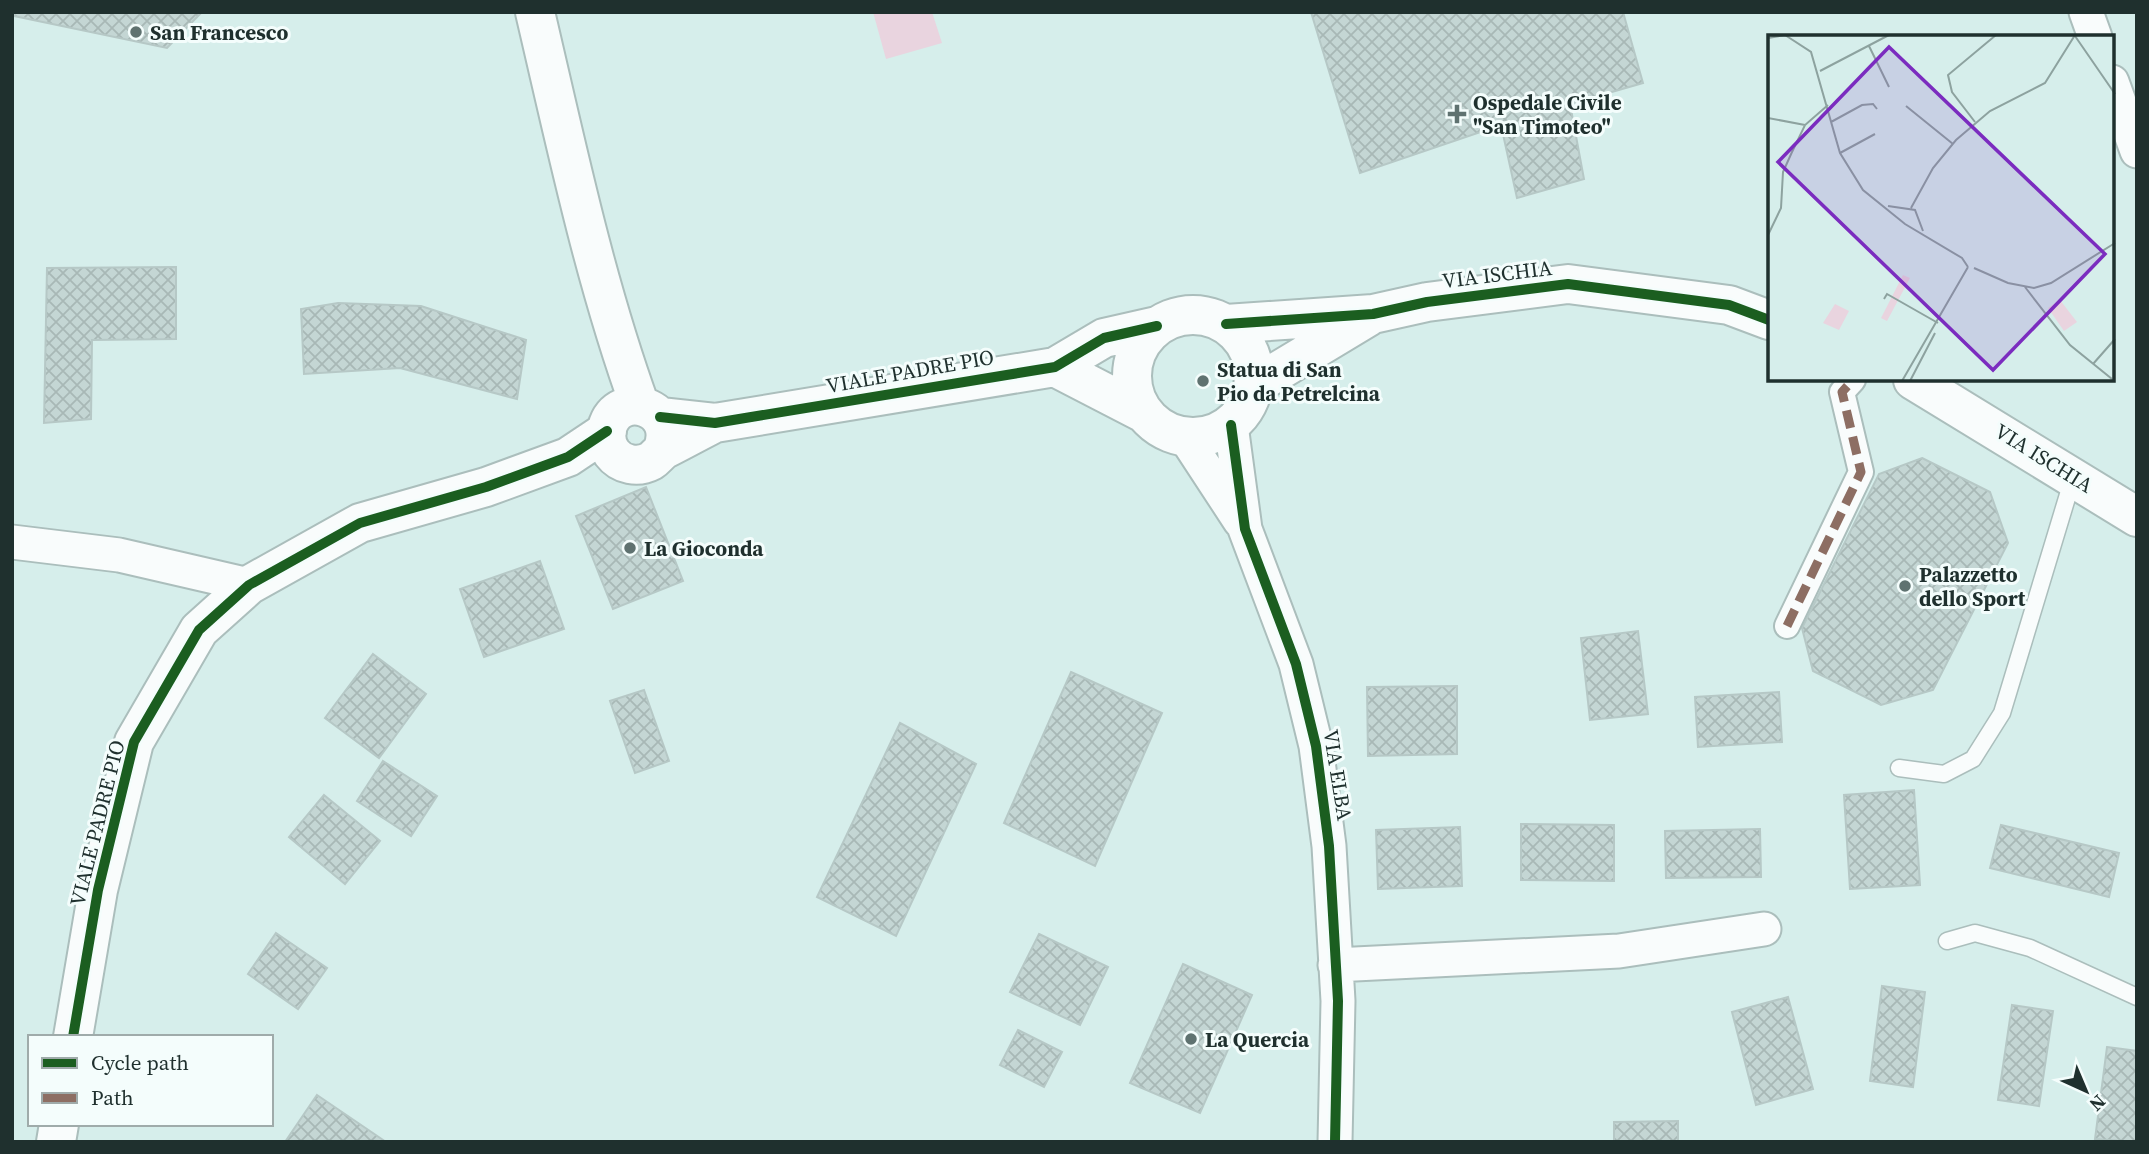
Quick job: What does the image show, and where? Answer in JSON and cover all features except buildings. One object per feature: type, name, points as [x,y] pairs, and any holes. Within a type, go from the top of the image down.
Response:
[{"type":"street","points":[[518,12],[567,147]]},
{"type":"street","points":[[535,12],[622,357],[632,430]]},
{"type":"street","points":[[2086,12],[2094,35]]},
{"type":"street","points":[[2114,88],[2137,151]]},
{"type":"street","name":"VIA ISCHIA","points":[[1226,324],[1373,314],[1427,302],[1569,284],[1729,305],[1768,320]]},
{"type":"street","name":"VIA ISCHIA","points":[[1255,384],[1373,314]]},
{"type":"street","points":[[1187,315],[1203,315],[1226,324],[1244,340],[1255,369],[1255,384],[1242,414],[1231,425],[1201,438],[1169,433],[1155,425],[1136,399],[1132,383],[1132,367],[1145,337],[1171,318],[1187,315]]},
{"type":"street","name":"VIALE PADRE PIO","points":[[74,1035],[98,890],[134,742],[199,630],[249,586],[360,523],[486,487],[632,430],[715,423],[1055,367],[1104,338],[1157,326]]},
{"type":"street","points":[[1055,367],[1144,413]]},
{"type":"street","points":[[1787,626],[1861,471],[1842,392],[1851,382]]},
{"type":"street","name":"VIA ISCHIA","points":[[1916,382],[2137,517]]},
{"type":"street","name":"VIA ELBA","points":[[1231,425],[1245,529]]},
{"type":"street","name":"VIA ELBA","points":[[1185,437],[1245,529],[1296,664],[1316,746],[1329,846],[1338,1001],[1335,1142]]},
{"type":"street","points":[[12,542],[119,555],[249,586]]},
{"type":"street","points":[[1335,965],[1619,951],[1764,929]]},
{"type":"lane","points":[[1899,768],[1944,774],[1973,758],[2001,713],[2074,476]]},
{"type":"lane","points":[[1947,942],[1975,933],[2030,948],[2137,998]]},
{"type":"shaded area","points":[[873,12],[932,12],[942,43],[886,59]]},
{"type":"marked path","points":[[1787,626],[1861,472],[1842,392],[1851,382]]},
{"type":"cycle path","points":[[1226,324],[1373,314],[1427,302],[1568,284],[1729,305],[1768,320]]},
{"type":"cycle path","points":[[660,417],[715,423],[1055,367],[1104,338],[1157,326]]},
{"type":"cycle path","points":[[1231,425],[1245,529],[1296,664],[1316,746],[1329,846],[1338,1001],[1335,1142]]},
{"type":"cycle path","points":[[73,1035],[98,890],[134,742],[199,630],[249,585],[360,523],[486,487],[568,457],[607,431]]},
{"type":"place","name":"San Francesco","points":[[136,32]]},
{"type":"place","name":"Ospedale Civile \"San Timoteo\"","points":[[1457,114]]},
{"type":"place","name":"Statua di San Pio da Petrelcina","points":[[1203,381]]},
{"type":"place","name":"La Gioconda","points":[[630,548]]},
{"type":"place","name":"Palazzetto dello Sport","points":[[1905,586]]},
{"type":"place","name":"La Quercia","points":[[1191,1039]]}]
